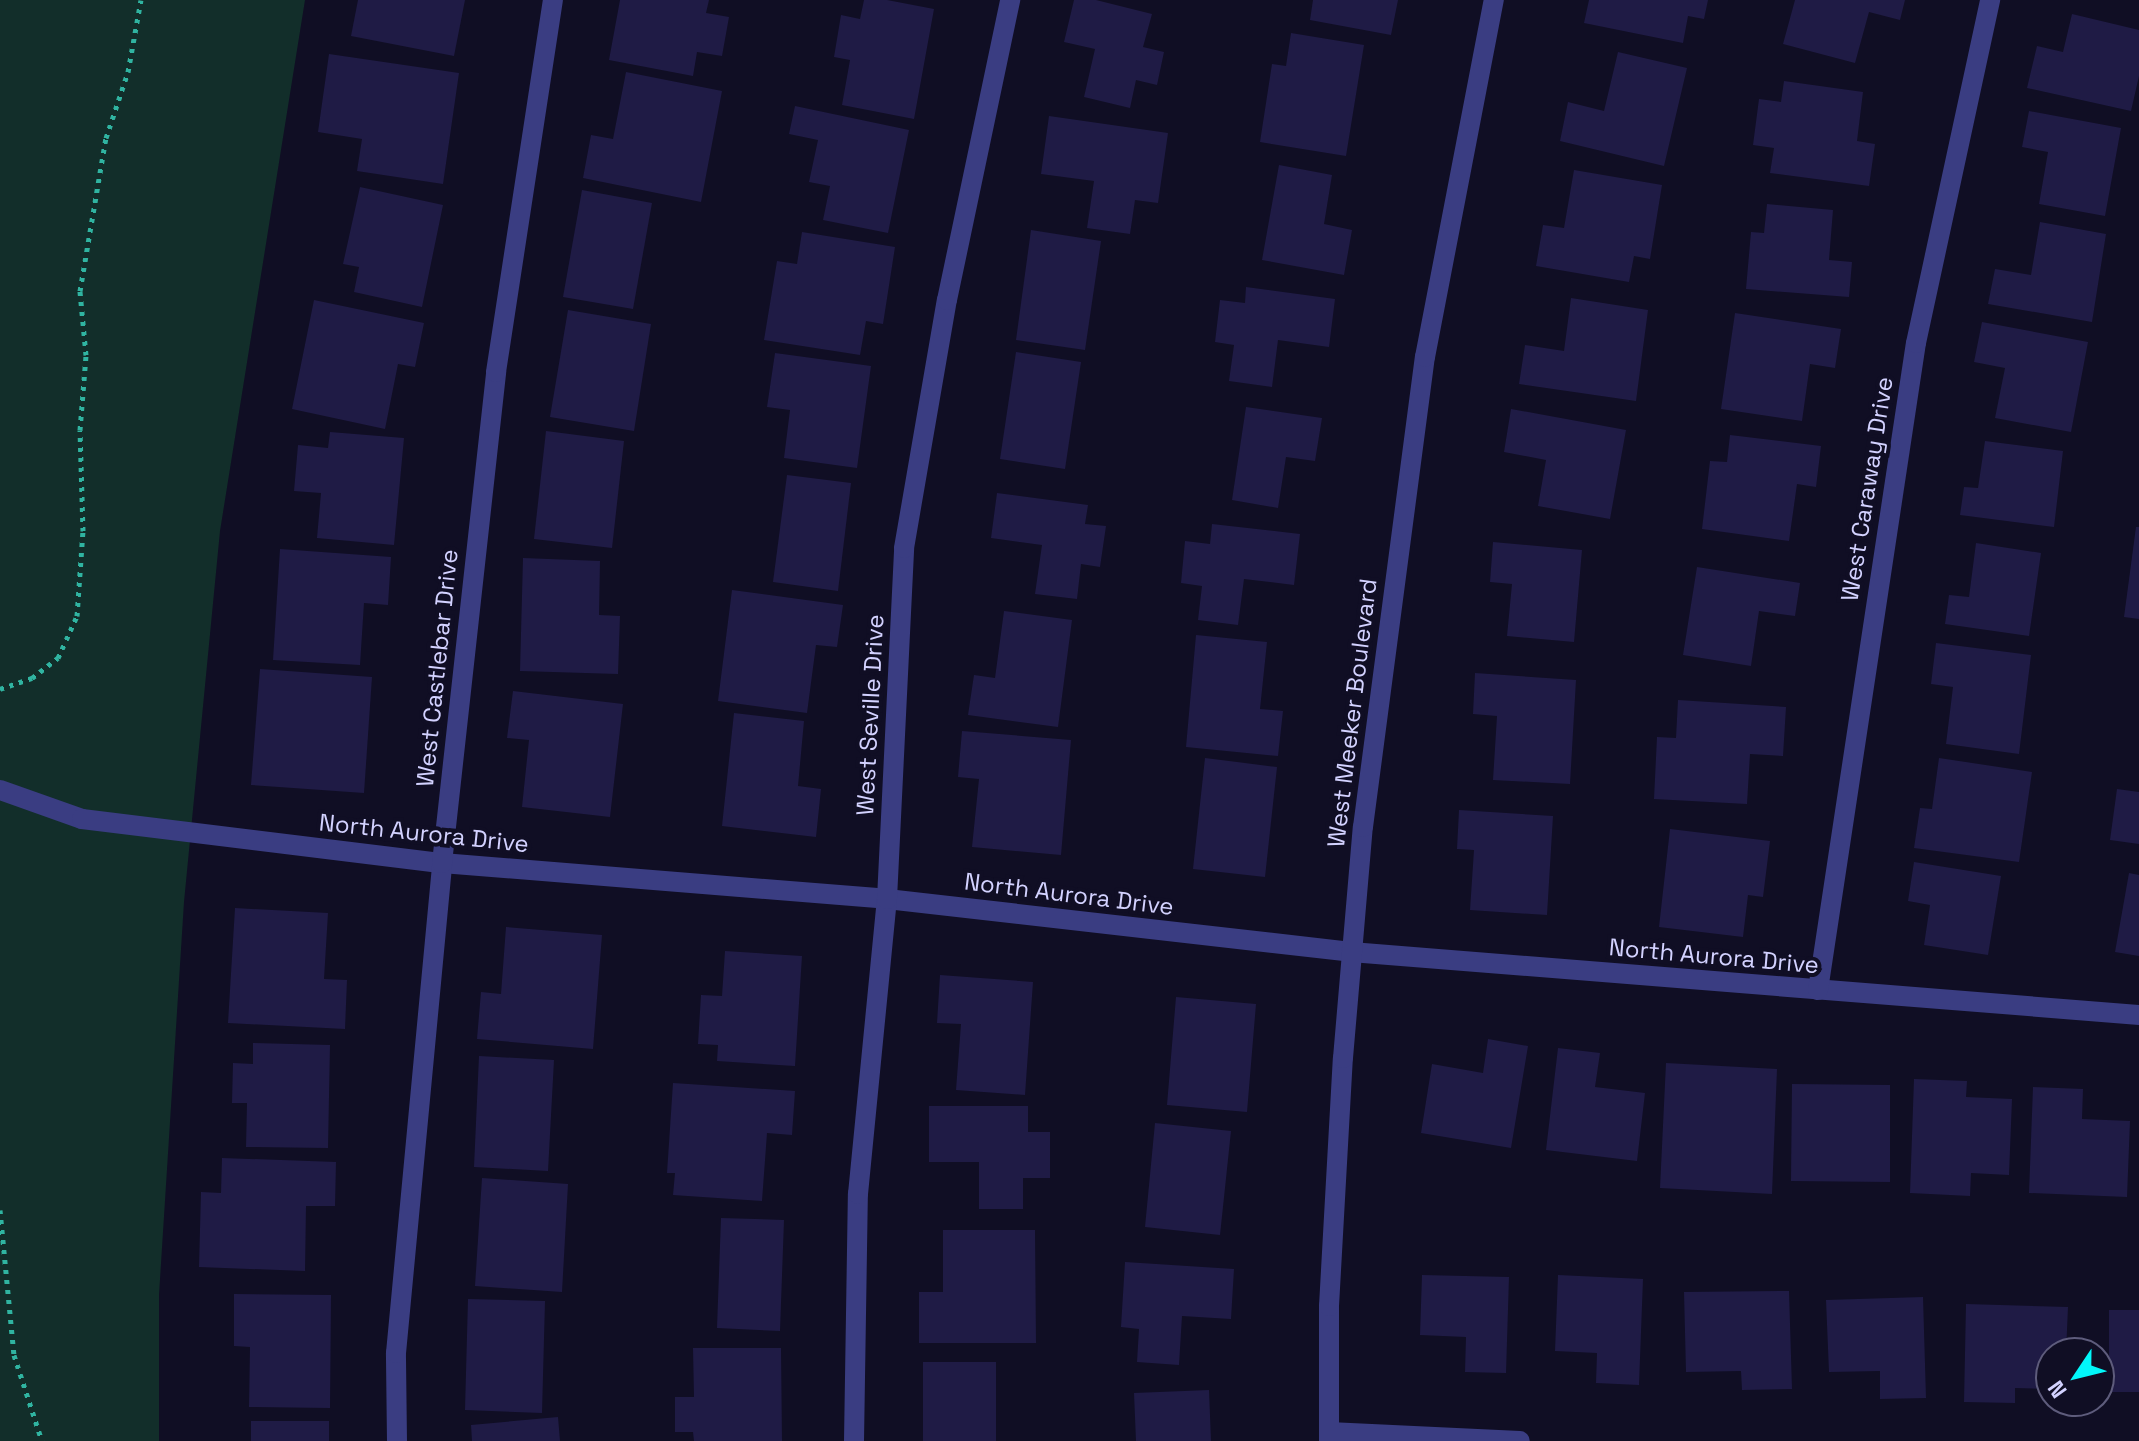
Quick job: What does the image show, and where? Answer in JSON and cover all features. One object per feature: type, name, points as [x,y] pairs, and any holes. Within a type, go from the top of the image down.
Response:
[{"type":"street","name":"West Castlebar Drive","points":[[397,1441],[396,1353],[442,863],[496,372],[553,0]]},
{"type":"street","name":"West Seville Drive","points":[[854,1441],[858,1194],[887,899],[904,548],[947,300],[1010,0]]},
{"type":"street","name":"West Meeker Boulevard","points":[[1329,1436],[1329,1306],[1351,952],[1363,827],[1425,357],[1494,0]]},
{"type":"street","name":"West Caraway Drive","points":[[1818,990],[1916,343],[1990,0]]},
{"type":"street","name":"North Aurora Drive","points":[[0,790],[82,819],[442,863],[887,899],[1351,952],[2139,1015]]},
{"type":"street","points":[[1329,1436],[1520,1441]]},
{"type":"path","points":[[0,689],[32,678],[58,658],[77,616],[83,531],[80,430],[86,355],[80,291],[106,138],[128,72],[141,0]]},
{"type":"path","points":[[0,1210],[14,1355],[42,1441]]},
{"type":"green space","points":[[0,0],[305,0],[220,531],[184,902],[159,1295],[159,1441],[0,1441]]},
{"type":"building","points":[[358,0],[465,0],[454,56],[351,36]]},
{"type":"building","points":[[620,0],[709,0],[706,13],[729,17],[722,56],[697,52],[693,76],[609,60]]},
{"type":"building","points":[[864,0],[887,0],[934,9],[914,119],[842,105],[850,60],[834,57],[841,15],[860,19]]},
{"type":"building","points":[[1074,0],[1096,0],[1152,14],[1143,47],[1164,52],[1157,85],[1136,80],[1130,108],[1084,97],[1095,49],[1064,42]]},
{"type":"building","points":[[1313,0],[1398,0],[1391,35],[1310,20]]},
{"type":"building","points":[[1589,0],[1708,0],[1704,19],[1688,16],[1683,43],[1584,23]]},
{"type":"building","points":[[1795,0],[1905,0],[1900,20],[1869,12],[1855,63],[1783,44]]},
{"type":"building","points":[[2072,14],[2139,30],[2139,76],[2131,111],[2027,88],[2037,46],[2063,52]]},
{"type":"building","points":[[1291,33],[1364,45],[1346,156],[1260,142],[1272,64],[1286,66]]},
{"type":"building","points":[[1618,52],[1687,68],[1664,166],[1560,141],[1568,102],[1604,111]]},
{"type":"building","points":[[329,54],[459,73],[443,184],[357,171],[362,139],[318,132]]},
{"type":"building","points":[[626,72],[722,91],[701,202],[583,178],[591,135],[613,139]]},
{"type":"building","points":[[1784,81],[1863,92],[1857,141],[1875,144],[1869,186],[1770,173],[1774,148],[1753,145],[1759,99],[1781,102]]},
{"type":"building","points":[[795,106],[909,130],[888,233],[823,220],[830,186],[809,182],[818,140],[789,134]]},
{"type":"building","points":[[2029,111],[2121,128],[2105,216],[2039,204],[2048,152],[2022,147]]},
{"type":"building","points":[[1049,116],[1168,133],[1158,203],[1135,200],[1130,234],[1087,228],[1094,181],[1041,174]]},
{"type":"building","points":[[1279,165],[1332,175],[1324,224],[1352,230],[1344,275],[1262,260]]},
{"type":"building","points":[[1574,170],[1662,185],[1650,259],[1634,256],[1629,282],[1536,266],[1543,225],[1564,228]]},
{"type":"building","points":[[360,187],[443,205],[422,307],[354,292],[359,267],[343,264]]},
{"type":"building","points":[[582,190],[652,203],[633,309],[563,297]]},
{"type":"building","points":[[1767,204],[1833,210],[1829,260],[1852,262],[1849,297],[1746,289],[1751,232],[1764,233]]},
{"type":"building","points":[[2040,222],[2106,234],[2092,322],[1988,304],[1995,269],[2031,275]]},
{"type":"building","points":[[1031,230],[1101,241],[1085,350],[1016,340]]},
{"type":"building","points":[[802,232],[895,247],[883,324],[866,321],[860,355],[764,340],[777,261],[797,264]]},
{"type":"building","points":[[1246,287],[1335,299],[1329,347],[1278,340],[1272,387],[1229,381],[1234,345],[1215,342],[1220,300],[1245,303]]},
{"type":"building","points":[[1571,298],[1648,310],[1636,401],[1519,384],[1525,345],[1564,351]]},
{"type":"building","points":[[314,300],[424,323],[415,367],[398,364],[385,429],[292,409]]},
{"type":"building","points":[[568,310],[651,324],[634,431],[550,417]]},
{"type":"building","points":[[1735,313],[1841,329],[1835,368],[1810,364],[1802,421],[1721,409]]},
{"type":"building","points":[[1982,322],[2088,342],[2071,432],[1995,418],[2005,368],[1974,362]]},
{"type":"building","points":[[1016,352],[1081,362],[1065,469],[1000,459]]},
{"type":"building","points":[[775,353],[871,366],[857,468],[784,458],[790,410],[767,407]]},
{"type":"building","points":[[1246,407],[1322,418],[1315,461],[1286,457],[1278,508],[1232,500]]},
{"type":"building","points":[[1511,409],[1626,430],[1610,519],[1538,506],[1546,460],[1504,452]]},
{"type":"building","points":[[546,431],[624,441],[612,548],[534,539]]},
{"type":"building","points":[[330,432],[404,438],[394,545],[317,538],[321,493],[294,491],[298,445],[328,448]]},
{"type":"building","points":[[1730,435],[1821,446],[1816,487],[1797,484],[1789,541],[1702,529],[1710,461],[1727,462]]},
{"type":"building","points":[[1985,441],[2063,451],[2054,527],[1960,515],[1964,487],[1978,488]]},
{"type":"building","points":[[787,475],[851,483],[838,591],[773,582]]},
{"type":"building","points":[[997,493],[1088,505],[1085,524],[1106,526],[1100,567],[1081,564],[1077,599],[1035,594],[1042,545],[991,538]]},
{"type":"building","points":[[1212,524],[1300,534],[1294,585],[1244,579],[1238,625],[1198,620],[1202,586],[1181,583],[1185,541],[1210,544]]},
{"type":"building","points":[[2136,527],[2139,527],[2139,619],[2124,617]]},
{"type":"building","points":[[1493,542],[1582,550],[1574,642],[1507,636],[1512,584],[1490,582]]},
{"type":"building","points":[[1976,543],[2041,553],[2029,636],[1945,624],[1949,595],[1969,597]]},
{"type":"building","points":[[280,549],[391,557],[388,605],[364,603],[360,665],[273,660]]},
{"type":"building","points":[[523,558],[600,561],[599,615],[620,616],[618,674],[520,671]]},
{"type":"building","points":[[1697,567],[1800,583],[1795,616],[1759,611],[1751,666],[1683,655]]},
{"type":"building","points":[[732,590],[843,605],[837,647],[816,645],[807,713],[718,701]]},
{"type":"building","points":[[1004,611],[1072,620],[1058,727],[968,715],[974,675],[995,678]]},
{"type":"building","points":[[1196,635],[1267,642],[1260,709],[1283,711],[1278,756],[1186,747]]},
{"type":"building","points":[[1936,643],[2031,655],[2019,754],[1946,744],[1953,687],[1931,684]]},
{"type":"building","points":[[260,669],[372,677],[364,793],[251,785]]},
{"type":"building","points":[[1475,673],[1576,680],[1570,784],[1493,780],[1497,716],[1473,714]]},
{"type":"building","points":[[513,691],[623,704],[610,817],[522,807],[529,740],[507,738]]},
{"type":"building","points":[[1678,700],[1786,707],[1783,756],[1750,754],[1747,804],[1654,799],[1657,737],[1676,738]]},
{"type":"building","points":[[734,713],[804,721],[798,786],[821,789],[816,837],[722,826]]},
{"type":"building","points":[[962,731],[1071,740],[1061,855],[972,847],[979,779],[958,777]]},
{"type":"building","points":[[1205,758],[1277,767],[1265,877],[1193,869]]},
{"type":"building","points":[[1939,758],[2032,772],[2019,862],[1914,848],[1920,808],[1932,809]]},
{"type":"building","points":[[2117,789],[2139,792],[2139,844],[2110,840]]},
{"type":"building","points":[[1459,810],[1553,816],[1547,915],[1470,910],[1474,850],[1457,849]]},
{"type":"building","points":[[1670,829],[1770,841],[1763,897],[1748,895],[1743,937],[1659,927]]},
{"type":"building","points":[[1914,862],[2001,876],[1988,955],[1924,945],[1930,905],[1908,901]]},
{"type":"building","points":[[2129,873],[2139,875],[2139,956],[2115,952]]},
{"type":"building","points":[[235,908],[328,913],[324,979],[347,980],[345,1029],[228,1023]]},
{"type":"building","points":[[506,927],[602,935],[593,1049],[477,1039],[481,992],[501,994]]},
{"type":"building","points":[[725,951],[802,956],[795,1066],[717,1061],[718,1045],[698,1044],[701,995],[722,996]]},
{"type":"building","points":[[940,975],[1033,982],[1025,1095],[956,1090],[961,1024],[937,1023]]},
{"type":"building","points":[[1176,997],[1256,1004],[1247,1112],[1167,1105]]},
{"type":"building","points":[[1488,1039],[1528,1046],[1511,1148],[1421,1133],[1432,1064],[1483,1073]]},
{"type":"building","points":[[253,1043],[330,1045],[328,1148],[246,1147],[247,1103],[232,1103],[233,1063],[253,1064]]},
{"type":"building","points":[[1558,1048],[1600,1053],[1595,1087],[1645,1093],[1637,1161],[1546,1150]]},
{"type":"building","points":[[479,1056],[554,1060],[548,1171],[474,1167]]},
{"type":"building","points":[[1666,1063],[1777,1069],[1772,1194],[1660,1188]]},
{"type":"building","points":[[1914,1079],[1967,1081],[1966,1097],[2012,1099],[2009,1175],[1971,1173],[1970,1196],[1910,1193]]},
{"type":"building","points":[[673,1083],[795,1091],[792,1135],[767,1133],[762,1201],[673,1195],[675,1173],[667,1173]]},
{"type":"building","points":[[1792,1084],[1890,1085],[1890,1182],[1791,1181]]},
{"type":"building","points":[[2033,1087],[2083,1089],[2082,1119],[2130,1121],[2127,1197],[2029,1193]]},
{"type":"building","points":[[929,1106],[1028,1106],[1028,1132],[1050,1132],[1050,1178],[1023,1178],[1023,1209],[979,1209],[979,1162],[929,1162]]},
{"type":"building","points":[[1155,1123],[1231,1131],[1220,1235],[1145,1227]]},
{"type":"building","points":[[222,1158],[336,1162],[335,1206],[306,1206],[305,1271],[199,1267],[201,1192],[221,1193]]},
{"type":"building","points":[[482,1178],[568,1184],[562,1292],[475,1286]]},
{"type":"building","points":[[721,1218],[784,1220],[780,1331],[717,1328]]},
{"type":"building","points":[[943,1230],[1035,1230],[1036,1343],[919,1343],[919,1292],[943,1292]]},
{"type":"building","points":[[1125,1262],[1234,1269],[1231,1319],[1182,1316],[1179,1365],[1137,1362],[1139,1329],[1121,1327]]},
{"type":"building","points":[[1422,1275],[1509,1277],[1506,1373],[1465,1372],[1466,1337],[1420,1335]]},
{"type":"building","points":[[1558,1275],[1643,1279],[1639,1385],[1596,1383],[1597,1353],[1555,1351]]},
{"type":"building","points":[[1789,1291],[1792,1389],[1742,1390],[1741,1371],[1686,1372],[1684,1292]]},
{"type":"building","points":[[234,1294],[331,1295],[330,1408],[249,1407],[250,1347],[234,1346]]},
{"type":"building","points":[[1923,1297],[1926,1398],[1880,1399],[1880,1371],[1829,1372],[1826,1300]]},
{"type":"building","points":[[468,1299],[545,1301],[542,1413],[465,1410]]},
{"type":"building","points":[[1966,1304],[2068,1307],[2067,1337],[2035,1337],[2035,1389],[2015,1388],[2015,1403],[1964,1402]]},
{"type":"building","points":[[2109,1310],[2139,1310],[2139,1392],[2115,1392],[2115,1337],[2109,1337]]},
{"type":"building","points":[[693,1348],[781,1348],[782,1441],[694,1441],[693,1432],[675,1432],[675,1397],[694,1397]]},
{"type":"building","points":[[923,1362],[996,1362],[996,1441],[923,1441]]},
{"type":"building","points":[[1209,1390],[1211,1441],[1136,1441],[1134,1393]]},
{"type":"building","points":[[558,1417],[560,1441],[472,1441],[471,1425]]},
{"type":"building","points":[[251,1421],[329,1421],[329,1441],[251,1441]]}]
